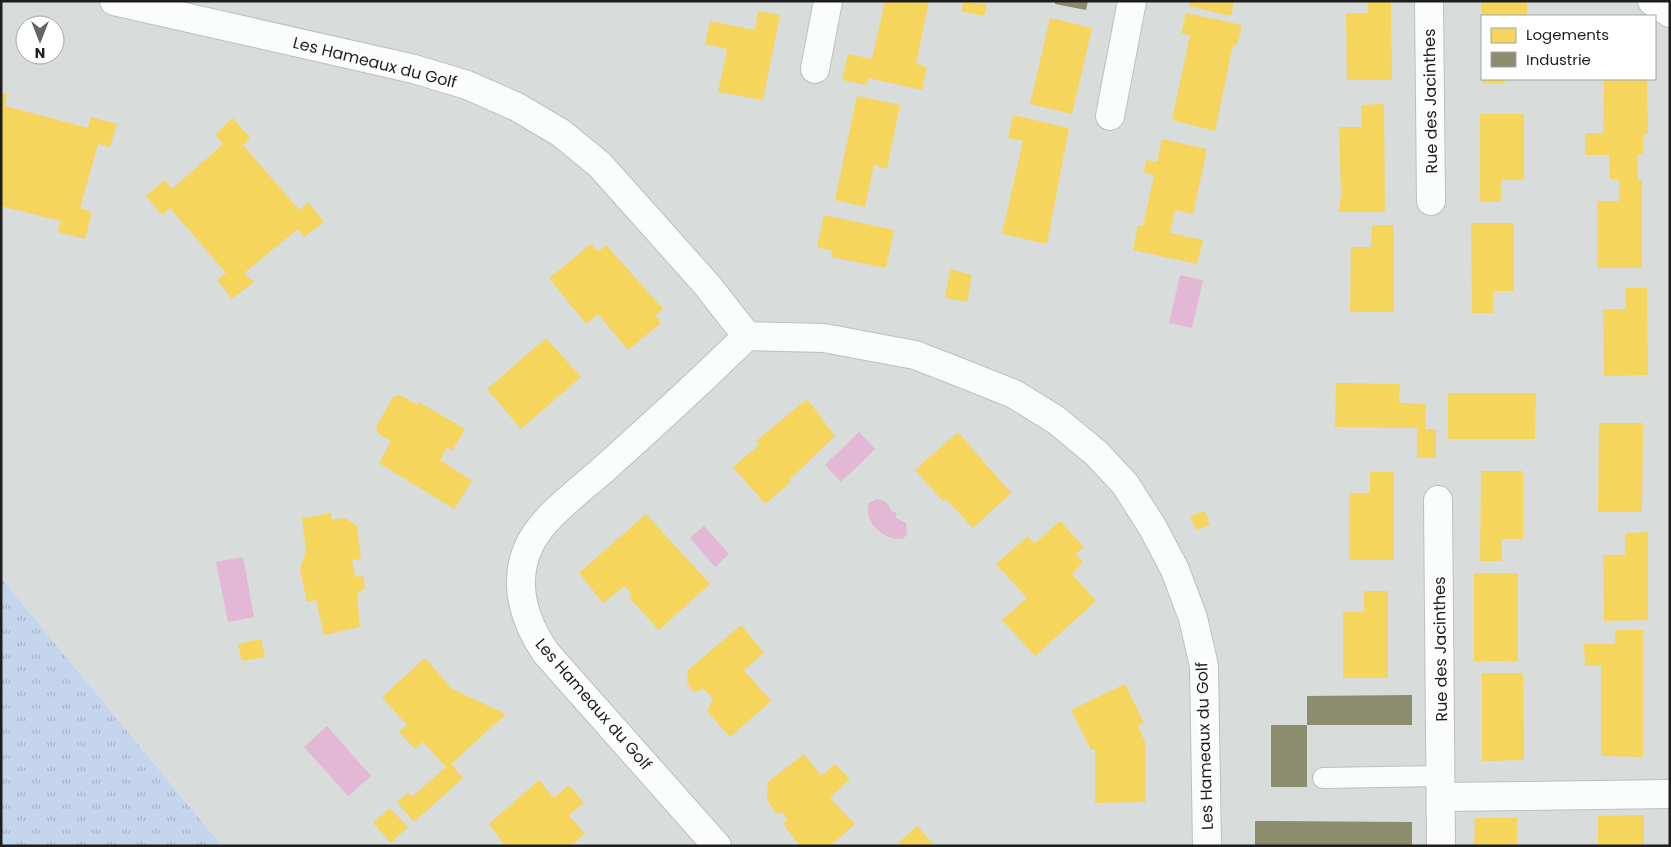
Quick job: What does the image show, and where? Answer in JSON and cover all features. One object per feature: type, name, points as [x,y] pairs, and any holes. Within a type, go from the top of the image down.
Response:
[{"type":"street","name":"Les Hameaux du Golf","points":[[114,1],[414,69],[466,85],[517,107],[561,132],[600,165],[707,285],[747,336]]},
{"type":"street","points":[[815,69],[828,1]]},
{"type":"street","points":[[1110,116],[1132,1]]},
{"type":"street","name":"Rue des Jacinthes","points":[[1429,1],[1432,201]]},
{"type":"street","points":[[1652,1],[1670,13]]},
{"type":"street","name":"Les Hameaux du Golf","points":[[717,846],[546,653],[526,618],[520,582],[529,546],[550,518],[688,393],[747,336],[824,338],[915,355],[969,376],[1014,394],[1056,420],[1096,453],[1125,484],[1153,528],[1175,570],[1195,628],[1204,666],[1207,846]]},
{"type":"street","name":"Rue des Jacinthes","points":[[1438,500],[1442,786],[1441,846]]},
{"type":"street","points":[[1442,786],[1670,794]]},
{"type":"lane","points":[[1323,778],[1442,786]]},
{"type":"shaded area","points":[[1,1],[1670,1],[1670,846],[222,846],[1,578]]},
{"type":"shaded area","points":[[1180,275],[1203,280],[1192,328],[1169,323]]},
{"type":"shaded area","points":[[859,432],[875,449],[841,482],[825,465]]},
{"type":"shaded area","points":[[877,499],[886,502],[891,511],[896,513],[896,518],[906,523],[907,533],[904,538],[897,539],[883,534],[872,523],[869,517],[869,503]]},
{"type":"shaded area","points":[[704,526],[729,554],[715,567],[690,538]]},
{"type":"shaded area","points":[[243,557],[254,617],[228,622],[216,562]]},
{"type":"shaded area","points":[[327,726],[371,776],[348,796],[304,747]]},
{"type":"green space","points":[[1,578],[222,846],[1,846]]},
{"type":"building: Logements","points":[[885,1],[929,1],[916,64],[927,67],[922,90],[868,78],[867,85],[842,80],[848,54],[872,59]]},
{"type":"building: Logements","points":[[964,1],[987,5],[984,16],[961,11]]},
{"type":"building: Logements","points":[[1190,1],[1234,1],[1231,16],[1189,6]]},
{"type":"building: Logements","points":[[1368,1],[1391,1],[1392,80],[1347,80],[1346,13],[1368,13]]},
{"type":"building: Logements","points":[[1481,1],[1527,1],[1527,15],[1481,15]]},
{"type":"building: Logements","points":[[758,11],[780,15],[763,100],[718,92],[727,49],[705,44],[710,21],[755,30]]},
{"type":"building: Logements","points":[[1186,13],[1242,25],[1237,45],[1233,45],[1215,131],[1172,120],[1190,35],[1181,33]]},
{"type":"building: Logements","points":[[1050,18],[1092,28],[1072,114],[1030,104]]},
{"type":"building: Logements","points":[[1483,80],[1505,80],[1505,83],[1483,83]]},
{"type":"building: Logements","points":[[1604,80],[1647,80],[1648,134],[1643,134],[1643,154],[1637,155],[1638,179],[1642,179],[1642,268],[1597,268],[1597,201],[1619,201],[1619,179],[1610,179],[1609,155],[1585,155],[1585,133],[1603,133]]},
{"type":"building: Logements","points":[[1,93],[7,94],[5,106],[88,128],[91,117],[117,124],[110,147],[98,144],[80,208],[92,212],[85,239],[58,232],[61,221],[1,206]]},
{"type":"building: Logements","points":[[857,96],[900,105],[887,169],[874,165],[865,207],[835,200]]},
{"type":"building: Logements","points":[[1384,104],[1385,212],[1339,212],[1341,195],[1339,127],[1362,127],[1361,105]]},
{"type":"building: Logements","points":[[1480,114],[1524,114],[1524,180],[1501,180],[1501,202],[1480,202]]},
{"type":"building: Logements","points":[[1013,115],[1069,128],[1047,244],[1002,234],[1023,141],[1008,138]]},
{"type":"building: Logements","points":[[233,118],[250,138],[243,145],[299,210],[308,202],[324,222],[304,237],[298,229],[244,273],[254,282],[232,299],[217,280],[226,273],[170,208],[162,215],[146,196],[165,180],[172,189],[223,144],[215,134]]},
{"type":"building: Logements","points":[[1162,139],[1207,149],[1193,214],[1175,210],[1170,233],[1203,240],[1197,264],[1133,250],[1138,225],[1143,226],[1154,175],[1144,173],[1146,160],[1157,162]]},
{"type":"building: Logements","points":[[824,215],[894,230],[886,268],[831,257],[833,251],[817,247]]},
{"type":"building: Logements","points":[[1471,223],[1514,223],[1514,291],[1493,291],[1493,313],[1472,313]]},
{"type":"building: Logements","points":[[1372,225],[1394,225],[1394,312],[1350,312],[1351,247],[1371,247]]},
{"type":"building: Logements","points":[[591,244],[598,252],[606,245],[663,309],[655,316],[661,323],[628,350],[598,314],[586,324],[549,278]]},
{"type":"building: Logements","points":[[950,269],[972,275],[967,302],[945,298]]},
{"type":"building: Logements","points":[[1625,288],[1647,288],[1648,375],[1604,376],[1603,309],[1626,309]]},
{"type":"building: Logements","points":[[546,338],[581,377],[521,429],[487,389]]},
{"type":"building: Logements","points":[[1336,383],[1400,384],[1399,403],[1426,404],[1425,429],[1436,429],[1436,458],[1417,458],[1417,428],[1335,427]]},
{"type":"building: Logements","points":[[1448,393],[1536,393],[1535,439],[1448,439]]},
{"type":"building: Logements","points":[[400,395],[418,405],[419,402],[465,429],[452,451],[447,447],[440,460],[472,481],[454,509],[379,463],[391,441],[379,434],[376,427],[393,397]]},
{"type":"building: Logements","points":[[807,399],[835,436],[789,480],[791,482],[765,504],[733,467],[759,445],[756,441]]},
{"type":"building: Logements","points":[[1599,423],[1643,423],[1642,512],[1598,512]]},
{"type":"building: Logements","points":[[958,432],[1011,493],[973,528],[946,499],[943,501],[915,470]]},
{"type":"building: Logements","points":[[1481,471],[1523,471],[1523,539],[1502,539],[1502,561],[1480,561]]},
{"type":"building: Logements","points":[[1370,472],[1394,472],[1394,560],[1349,560],[1349,493],[1370,493]]},
{"type":"building: Logements","points":[[1205,511],[1210,525],[1196,530],[1190,516]]},
{"type":"building: Logements","points":[[331,513],[332,520],[345,518],[357,526],[361,559],[352,560],[355,577],[363,576],[365,588],[357,594],[360,627],[324,635],[316,600],[307,602],[300,569],[306,551],[302,518]]},
{"type":"building: Logements","points":[[646,514],[710,584],[659,630],[629,598],[632,595],[625,586],[603,603],[579,573]]},
{"type":"building: Logements","points":[[1060,521],[1084,547],[1076,554],[1083,562],[1072,574],[1096,601],[1035,656],[1002,620],[1027,598],[996,564],[1028,536],[1034,544]]},
{"type":"building: Logements","points":[[1648,532],[1648,620],[1604,621],[1603,555],[1625,555],[1625,533]]},
{"type":"building: Logements","points":[[1474,573],[1518,573],[1518,661],[1474,661]]},
{"type":"building: Logements","points":[[1364,591],[1388,591],[1388,678],[1343,678],[1343,612],[1364,612]]},
{"type":"building: Logements","points":[[741,625],[764,653],[744,670],[771,701],[730,737],[707,711],[713,699],[704,689],[693,692],[687,683],[688,670]]},
{"type":"building: Logements","points":[[1615,630],[1643,630],[1643,757],[1601,756],[1601,666],[1585,666],[1584,644],[1615,644]]},
{"type":"building: Logements","points":[[261,639],[265,657],[242,661],[238,644]]},
{"type":"building: Logements","points":[[425,658],[452,689],[506,714],[451,764],[463,778],[414,822],[397,802],[408,792],[412,797],[446,767],[423,742],[415,749],[399,732],[407,725],[382,697]]},
{"type":"building: Logements","points":[[1482,673],[1523,673],[1524,760],[1482,761]]},
{"type":"building: Logements","points":[[1125,684],[1144,723],[1138,726],[1145,742],[1146,802],[1095,803],[1095,749],[1091,750],[1071,710]]},
{"type":"building: Logements","points":[[804,754],[821,776],[835,764],[850,779],[830,798],[855,824],[830,846],[800,846],[783,824],[787,820],[783,812],[777,814],[767,800],[768,782]]},
{"type":"building: Logements","points":[[539,780],[554,798],[569,785],[584,803],[569,815],[585,834],[570,846],[505,846],[489,824]]},
{"type":"building: Logements","points":[[390,808],[408,827],[391,843],[373,823]]},
{"type":"building: Logements","points":[[1644,815],[1644,846],[1598,846],[1598,816]]},
{"type":"building: Logements","points":[[1475,818],[1517,818],[1517,846],[1474,846]]},
{"type":"building: Logements","points":[[917,826],[935,846],[895,846]]},
{"type":"building: Industrie","points":[[1055,1],[1088,1],[1086,10],[1055,4]]},
{"type":"building: Industrie","points":[[1412,695],[1412,725],[1307,725],[1307,696]]},
{"type":"building: Industrie","points":[[1271,725],[1307,725],[1307,787],[1271,787]]},
{"type":"building: Industrie","points":[[1255,821],[1412,822],[1412,846],[1255,846]]}]
